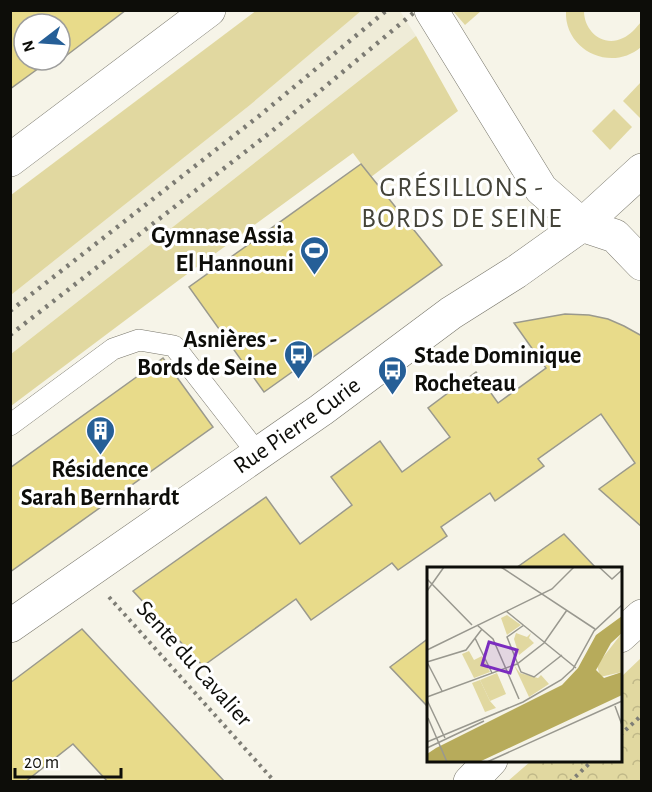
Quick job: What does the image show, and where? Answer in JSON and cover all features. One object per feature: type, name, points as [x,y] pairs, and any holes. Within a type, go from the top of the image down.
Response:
[{"type":"street","points":[[10,160],[209,10]]},
{"type":"street","points":[[431,10],[541,189],[582,225],[615,236],[642,264]]},
{"type":"street","name":"Rue Pierre Curie","points":[[10,626],[86,571],[258,454],[451,313],[516,272],[582,225],[642,170]]},
{"type":"street","points":[[622,635],[642,616]]},
{"type":"street","points":[[470,782],[489,762]]},
{"type":"lane","points":[[10,425],[113,349],[139,340],[174,346],[258,454]]},
{"type":"path","name":"Sente du Cavalier","points":[[86,571],[275,782]]},
{"type":"path","points":[[622,734],[642,715]]},
{"type":"path","points":[[570,782],[590,762]]},
{"type":"shaded area","points":[[361,11],[400,11],[416,36],[11,354],[11,295],[250,105]]},
{"type":"green space","points":[[257,10],[361,11],[250,105],[11,295],[11,195]]},
{"type":"green space","points":[[453,11],[481,11],[465,25]]},
{"type":"green space","points":[[566,11],[584,11],[591,31],[608,41],[626,37],[641,22],[641,47],[629,55],[616,58],[592,53],[573,37],[567,25]]},
{"type":"green space","points":[[416,36],[458,111],[371,177],[353,153],[11,406],[11,354]]},
{"type":"green space","points":[[641,82],[642,119],[623,101]]},
{"type":"green space","points":[[614,109],[632,127],[610,150],[592,131]]},
{"type":"green space","points":[[641,658],[641,781],[508,781],[530,762],[622,762],[622,676]]},
{"type":"building","points":[[10,10],[126,10],[72,51],[72,12],[12,12],[12,72],[33,72],[10,89]]},
{"type":"building","name":"Gymnase Assia El Hannouni","points":[[361,164],[442,265],[264,392],[189,287]]},
{"type":"building","points":[[565,314],[608,319],[642,336],[642,527],[599,489],[635,463],[601,414],[538,459],[544,466],[495,501],[490,493],[441,527],[447,536],[398,570],[392,563],[311,620],[296,599],[203,666],[133,591],[266,497],[300,544],[352,505],[331,477],[380,441],[402,472],[450,437],[428,408],[476,372],[498,403],[546,368],[514,323]]},
{"type":"building","name":"Résidence Sarah Bernhardt","points":[[163,358],[213,427],[10,572],[10,468]]},
{"type":"building","points":[[564,534],[595,567],[517,567]]},
{"type":"building","points":[[82,629],[225,782],[108,782],[73,744],[25,782],[10,782],[10,683]]},
{"type":"building","points":[[427,639],[427,706],[390,667]]},
{"type":"railway","points":[[10,311],[259,116],[387,10]]},
{"type":"railway","points":[[10,335],[272,131],[417,10]]},
{"type":"place","name":"Gymnase Assia El Hannouni","points":[[315,276]]},
{"type":"place","name":"Asnières - Bords de Seine","points":[[298,380]]},
{"type":"place","name":"Stade Dominique Rocheteau","points":[[393,396]]},
{"type":"place","name":"Résidence Sarah Bernhardt","points":[[100,456]]},
{"type":"district","name":"GRÉSILLONS - BORDS DE SEINE","points":[[462,202]]}]
